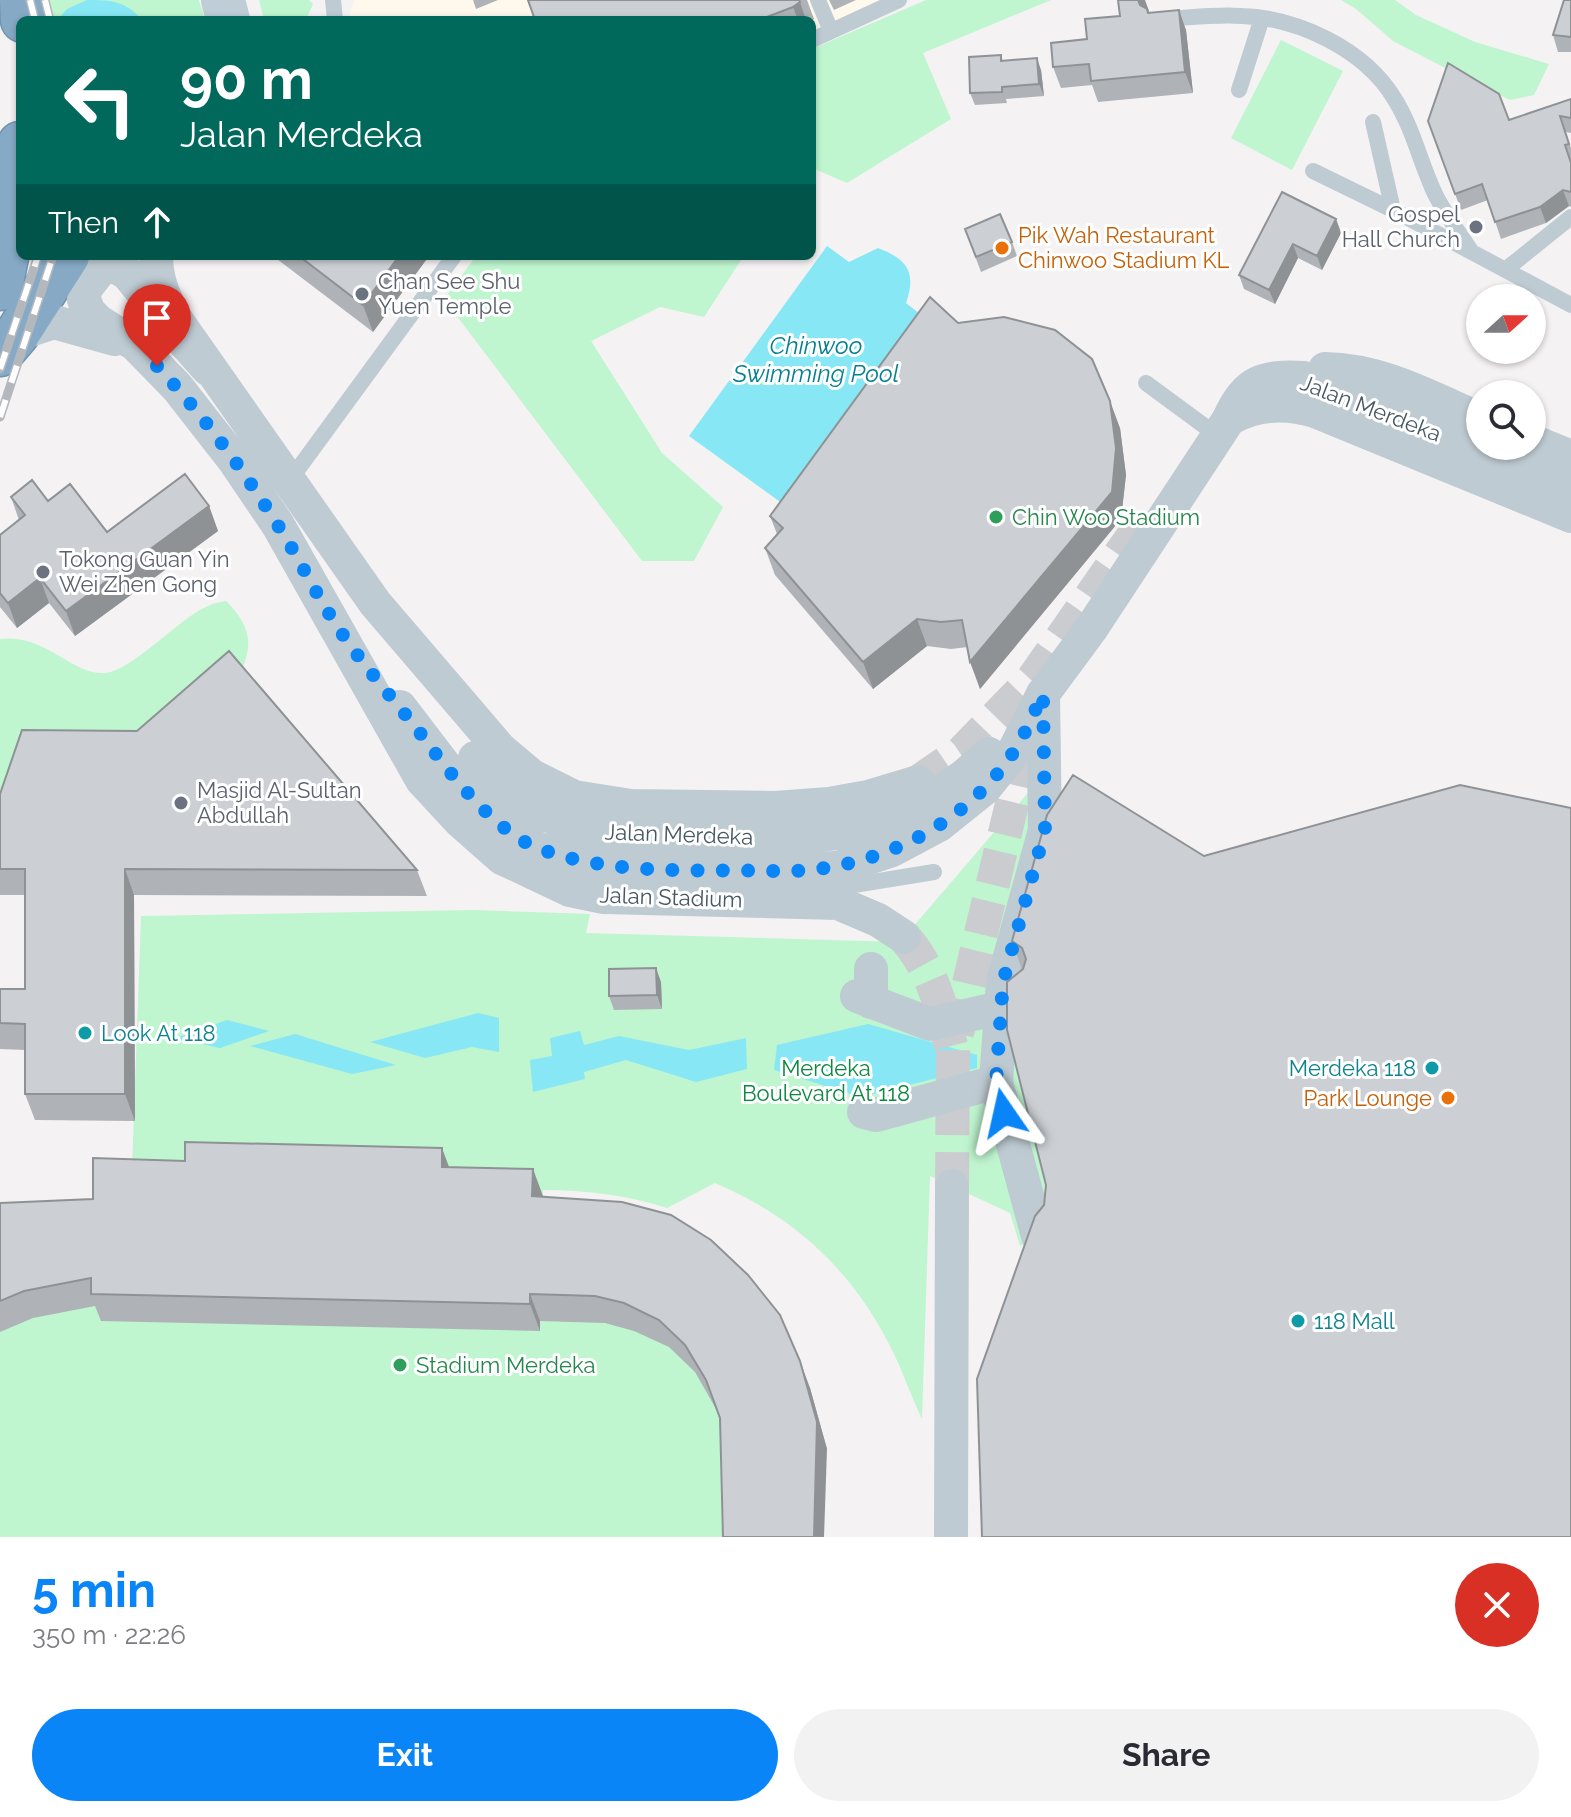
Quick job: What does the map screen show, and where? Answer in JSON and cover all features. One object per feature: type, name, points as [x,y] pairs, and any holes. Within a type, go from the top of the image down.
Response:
[{"type":"highway","points":[[0,288],[16,192]]},
{"type":"highway","points":[[8,344],[64,260]]},
{"type":"street","name":"Jalan Stadium","points":[[157,260],[156,273],[164,298],[208,369],[375,603],[500,749],[532,776],[574,797],[631,806],[775,808],[829,804],[868,797],[918,782]]},
{"type":"street","name":"Jalan Stadium","points":[[208,369],[127,273],[112,265],[100,270],[92,279],[85,289],[84,300],[98,321],[131,342],[177,387],[234,460],[278,525],[422,780],[460,821],[502,858],[570,890],[604,897],[838,903],[878,920],[904,937]]},
{"type":"street","name":"Jalan Stadium","points":[[8,344],[54,322],[131,342]]},
{"type":"street","points":[[1325,369],[1351,370],[1386,378],[1466,413]]},
{"type":"street","name":"Jalan Merdeka","points":[[375,603],[466,770],[498,822],[538,849],[607,866],[804,872],[841,867],[892,850],[939,825],[985,788],[1013,753],[1043,694],[1091,629],[1248,387],[1266,379],[1304,378],[1571,488]]},
{"type":"street","name":"Jalan Merdeka","points":[[1224,427],[1244,411],[1278,404],[1298,406],[1571,516]]},
{"type":"street","points":[[1546,447],[1571,457]]},
{"type":"street","name":"Jalan Merdeka","points":[[336,625],[466,770]]},
{"type":"street","points":[[1038,1236],[996,1082],[1010,1002],[1003,982],[1045,830],[1043,694]]},
{"type":"street","points":[[866,989],[930,1024],[1010,1002]]},
{"type":"street","points":[[864,1112],[876,1115],[923,1112],[996,1082]]},
{"type":"street","points":[[951,1537],[952,1186]]},
{"type":"lane","points":[[818,0],[831,31]]},
{"type":"lane","points":[[816,38],[899,0]]},
{"type":"lane","points":[[1156,19],[1262,18],[1326,39],[1366,64],[1393,95],[1411,129],[1436,196],[1471,251]]},
{"type":"lane","points":[[1239,90],[1262,18]]},
{"type":"lane","points":[[1373,122],[1393,210]]},
{"type":"lane","points":[[1313,171],[1571,305]]},
{"type":"lane","points":[[1505,270],[1571,217]]},
{"type":"lane","points":[[290,480],[451,260]]},
{"type":"lane","points":[[1146,383],[1224,427]]},
{"type":"lane","points":[[777,900],[839,886],[934,872]]},
{"type":"shaded area","points":[[355,0],[886,0],[816,32],[816,16],[349,16]]},
{"type":"green space","points":[[33,0],[199,0],[204,16],[34,16]]},
{"type":"green space","points":[[259,0],[309,0],[313,4],[308,16],[263,16]]},
{"type":"green space","points":[[926,0],[1051,0],[923,53],[951,119],[847,183],[816,170],[816,47]]},
{"type":"green space","points":[[1341,0],[1395,0],[1416,15],[1475,42],[1549,64],[1534,95],[1510,100],[1393,41]]},
{"type":"green space","points":[[1281,40],[1343,71],[1292,170],[1231,138]]},
{"type":"green space","points":[[473,260],[741,260],[704,317],[660,307],[591,341],[662,453],[723,507],[694,561],[642,561],[444,299]]},
{"type":"green space","points":[[226,601],[235,610],[248,637],[247,656],[238,678],[0,848],[0,639],[30,642],[80,667],[104,673],[128,664],[197,612]]},
{"type":"green space","name":"Merdeka Boulevard At 118","points":[[1032,788],[1017,1069],[1055,1226],[1020,1246],[1010,1213],[930,1176],[922,1419],[892,1350],[859,1295],[819,1250],[771,1212],[715,1183],[667,1208],[606,1194],[543,1190],[542,1223],[632,1229],[824,1537],[0,1537],[0,1234],[102,1226],[132,1169],[141,916],[473,910],[590,914],[586,933],[900,942]]},
{"type":"water","points":[[87,0],[103,0],[118,3],[138,16],[61,16],[67,9]]},
{"type":"water","name":"Chinwoo Swimming Pool","points":[[827,246],[849,262],[878,248],[903,262],[910,275],[906,303],[920,314],[783,504],[689,436]]},
{"type":"water","points":[[478,1013],[499,1018],[499,1052],[472,1047],[425,1058],[370,1042]]},
{"type":"water","points":[[227,1020],[269,1031],[220,1048],[176,1038]]},
{"type":"water","points":[[868,1024],[977,1055],[977,1068],[861,1097],[774,1070],[777,1045]]},
{"type":"water","points":[[580,1031],[584,1045],[619,1036],[689,1050],[746,1038],[747,1069],[696,1082],[626,1060],[584,1072],[585,1079],[533,1092],[530,1060],[552,1056],[550,1038]]},
{"type":"water","points":[[295,1034],[396,1065],[352,1074],[250,1046]]},
{"type":"building","points":[[528,0],[800,2],[769,16],[534,16]]},
{"type":"building","points":[[1118,0],[1138,0],[1148,13],[1179,10],[1185,72],[1091,81],[1089,64],[1053,67],[1051,43],[1087,39],[1085,19],[1120,16]]},
{"type":"building","points":[[1564,0],[1571,0],[1571,37],[1553,35]]},
{"type":"building","points":[[1001,55],[1001,61],[1037,58],[1039,84],[1002,87],[1002,92],[970,93],[969,57]]},
{"type":"building","points":[[1448,63],[1499,94],[1509,120],[1571,99],[1571,118],[1560,116],[1569,144],[1565,145],[1571,163],[1571,192],[1563,190],[1540,207],[1495,222],[1482,184],[1455,194],[1428,121]]},
{"type":"building","points":[[1282,192],[1336,219],[1317,256],[1293,244],[1269,290],[1239,275]]},
{"type":"building","points":[[1000,214],[1012,242],[976,257],[965,229]]},
{"type":"building","points":[[304,260],[396,260],[363,305]]},
{"type":"building","name":"Chin Woo Stadium","points":[[930,297],[958,323],[1004,317],[1055,330],[1092,359],[1110,401],[1116,448],[1112,492],[970,662],[962,620],[941,622],[917,619],[863,662],[765,548],[783,528],[770,516]]},
{"type":"building","points":[[185,474],[209,506],[66,611],[40,578],[8,603],[0,593],[0,535],[25,515],[11,497],[32,480],[48,501],[70,484],[107,532]]},
{"type":"building","name":"Masjid Al-Sultan Abdullah","points":[[229,651],[417,870],[125,869],[125,1094],[25,1094],[25,1024],[0,1023],[0,989],[25,989],[25,869],[0,869],[0,794],[22,730],[137,731]]},
{"type":"building","points":[[1073,775],[1204,856],[1460,785],[1571,808],[1571,1537],[982,1537],[977,1379],[1035,1216],[1044,1205],[1046,1185],[1007,1030],[1007,982],[1023,969],[1026,959],[1022,948],[1012,941],[1047,815]]},
{"type":"building","points":[[656,968],[657,995],[609,996],[609,969]]},
{"type":"building","points":[[185,1142],[442,1148],[442,1167],[533,1169],[532,1196],[622,1202],[671,1215],[711,1240],[748,1275],[780,1315],[800,1361],[817,1422],[814,1537],[723,1537],[720,1418],[706,1380],[685,1345],[659,1320],[624,1303],[595,1296],[530,1294],[530,1304],[91,1294],[91,1278],[24,1291],[0,1301],[0,1203],[93,1199],[93,1158],[185,1161]]},
{"type":"tunnel","points":[[918,782],[962,752],[1033,679],[1140,526]]},
{"type":"tunnel","points":[[952,1186],[953,1050],[1022,762],[1027,727]]},
{"type":"tunnel","points":[[904,937],[929,975],[951,1046]]},
{"type":"railway","points":[[30,0],[34,16]]},
{"type":"railway","points":[[45,0],[49,16]]},
{"type":"railway","points":[[0,369],[37,260]]},
{"type":"railway","points":[[0,417],[52,260]]},
{"type":"place","name":"Gospel Hall Church","points":[[1476,227]]},
{"type":"place","name":"Pik Wah Restaurant Chinwoo Stadium KL","points":[[1002,248]]},
{"type":"place","name":"Chan See Shu Yuen Temple","points":[[362,294]]},
{"type":"place","name":"Chin Woo Stadium","points":[[996,517]]},
{"type":"place","name":"Tokong Guan Yin Wei Zhen Gong","points":[[43,572]]},
{"type":"place","name":"Masjid Al-Sultan Abdullah","points":[[181,803]]},
{"type":"place","name":"Look At 118","points":[[85,1033]]},
{"type":"place","name":"Merdeka 118","points":[[1432,1068]]},
{"type":"place","name":"Park Lounge","points":[[1448,1098]]},
{"type":"place","name":"118 Mall","points":[[1298,1321]]},
{"type":"place","name":"Stadium Merdeka","points":[[400,1365]]},
{"type":"route","points":[[157,366],[234,460],[278,525],[336,625],[458,783],[498,822],[538,849],[607,866],[804,872],[841,867],[892,850],[939,825],[985,788],[1013,753],[1043,694],[1045,830],[1003,982],[996,1082],[1004,1113]]}]
